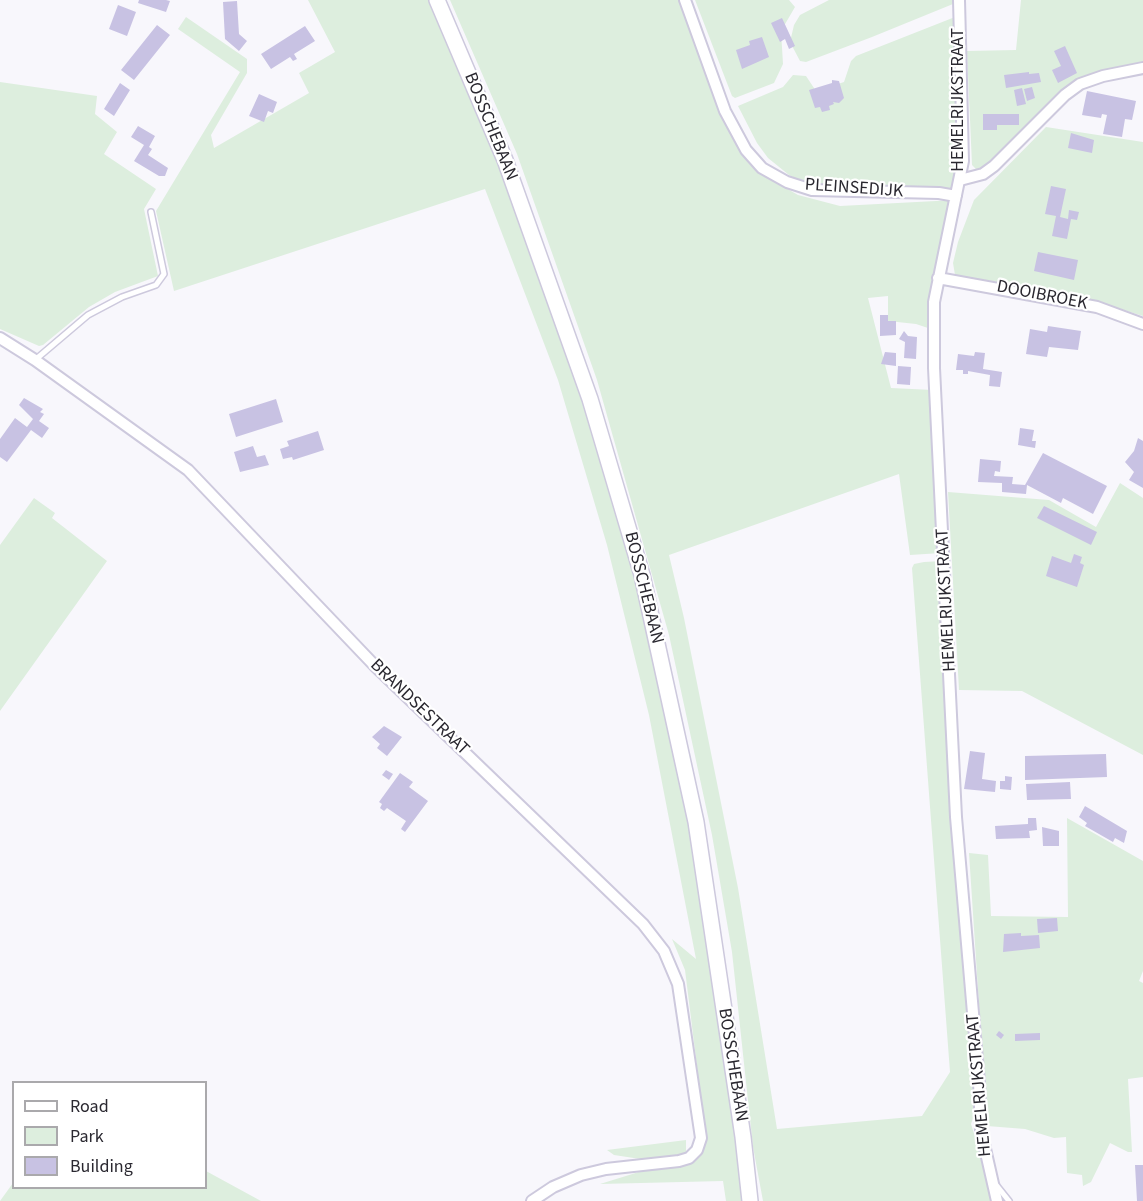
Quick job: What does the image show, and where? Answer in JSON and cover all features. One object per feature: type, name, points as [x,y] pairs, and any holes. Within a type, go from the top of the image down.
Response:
[{"type":"main road","name":"BOSSCHEBAAN","points":[[437,0],[505,160],[590,399],[642,575],[696,822],[743,1137],[750,1201]]},
{"type":"street","name":"PLEINSEDIJK","points":[[685,0],[725,111],[746,150],[762,168],[787,182],[812,190],[939,193],[956,196]]},
{"type":"street","name":"HEMELRIJKSTRAAT","points":[[959,0],[963,161],[934,302],[934,368],[956,817],[979,1082],[981,1131],[990,1177],[998,1201]]},
{"type":"street","points":[[960,180],[983,174],[994,166],[1065,94],[1080,84],[1103,76],[1143,68]]},
{"type":"street","name":"DOOIBROEK","points":[[939,278],[1097,307],[1143,324]]},
{"type":"street","name":"BRANDSESTRAAT","points":[[0,338],[35,360],[188,470],[375,666],[644,924],[664,951],[678,984],[701,1138],[697,1150],[689,1158],[581,1175],[553,1187],[532,1201]]},
{"type":"lane","points":[[35,360],[88,315],[122,297],[156,285],[164,274],[151,212]]},
{"type":"lane","points":[[990,1177],[1009,1201]]},
{"type":"green space","points":[[308,0],[433,0],[454,46],[574,361],[626,534],[692,822],[737,1142],[743,1201],[726,1201],[723,1181],[600,1184],[655,1167],[686,1165],[695,1161],[702,1153],[706,1140],[685,970],[672,939],[696,959],[649,715],[607,545],[558,380],[485,189],[174,291],[156,211],[240,72],[178,29],[186,17],[247,59],[247,73],[211,135],[214,148],[309,93],[299,73],[335,52]]},
{"type":"green space","points":[[450,0],[682,0],[714,86],[761,169],[777,183],[798,195],[840,206],[955,200],[932,281],[931,329],[916,324],[888,321],[888,296],[868,298],[891,388],[933,390],[941,553],[910,555],[899,474],[669,555],[684,618],[738,888],[777,1129],[922,1116],[950,1072],[912,568],[914,564],[942,561],[975,1112],[971,1124],[995,1201],[763,1201],[753,1147],[732,952],[712,835],[669,635],[597,380],[517,154]]},
{"type":"green space","points":[[695,0],[789,0],[795,7],[781,31],[783,64],[774,83],[735,98],[732,96]]},
{"type":"green space","points":[[829,0],[956,0],[953,4],[872,37],[806,62],[800,61],[790,42],[794,25],[800,15]]},
{"type":"green space","points":[[1021,0],[1143,0],[1143,63],[1088,76],[1072,83],[989,166],[977,170],[972,165],[967,51],[1016,50]]},
{"type":"green space","points":[[955,17],[959,190],[822,192],[789,175],[768,158],[757,143],[738,106],[783,87],[793,75],[806,76],[816,91],[844,82],[851,61],[856,56]]},
{"type":"green space","points":[[0,82],[97,96],[95,114],[117,132],[104,154],[156,189],[144,209],[158,276],[115,292],[89,307],[39,346],[0,329]]},
{"type":"green space","points":[[1046,127],[1143,142],[1143,316],[1076,295],[955,275],[953,263],[958,242],[974,200]]},
{"type":"green space","points":[[1120,483],[1143,498],[1143,755],[1022,691],[959,690],[948,492],[1049,500],[1096,527]]},
{"type":"green space","points":[[34,498],[55,513],[52,518],[107,561],[0,711],[0,545]]},
{"type":"green space","points":[[1067,818],[1143,861],[1143,971],[1139,981],[1143,983],[1143,1077],[1128,1079],[1132,1152],[1110,1143],[1091,1182],[1083,1186],[1082,1175],[1067,1173],[1066,1137],[1054,1138],[1025,1129],[987,1126],[969,853],[988,855],[991,916],[1068,917]]},
{"type":"green space","points":[[686,1140],[686,1152],[672,1158],[647,1160],[614,1155],[607,1150]]},
{"type":"green space","points":[[207,1172],[261,1201],[0,1201],[12,1184],[12,1189],[207,1189]]},
{"type":"building","points":[[139,0],[170,1],[166,12],[138,3]]},
{"type":"building","points":[[237,1],[239,34],[247,41],[239,51],[225,39],[223,2]]},
{"type":"building","points":[[118,5],[136,12],[127,36],[109,29]]},
{"type":"building","points":[[782,18],[795,46],[789,49],[785,39],[780,42],[771,23]]},
{"type":"building","points":[[157,25],[170,35],[134,80],[121,70]]},
{"type":"building","points":[[305,26],[315,41],[294,54],[297,59],[293,61],[290,57],[271,69],[261,54]]},
{"type":"building","points":[[762,37],[769,57],[742,69],[736,50],[750,45],[749,41]]},
{"type":"building","points":[[1065,46],[1077,73],[1058,83],[1052,70],[1061,66],[1054,51]]},
{"type":"building","points":[[1029,72],[1029,74],[1039,73],[1041,82],[1006,88],[1004,75]]},
{"type":"building","points":[[832,80],[839,81],[844,98],[839,103],[833,102],[834,104],[829,106],[830,110],[822,112],[820,107],[815,108],[809,90],[832,83]]},
{"type":"building","points":[[120,83],[130,90],[114,116],[104,109]]},
{"type":"building","points":[[1032,87],[1035,98],[1027,101],[1024,89]]},
{"type":"building","points":[[1022,88],[1026,104],[1017,106],[1014,90]]},
{"type":"building","points":[[1087,91],[1136,101],[1132,120],[1125,119],[1122,137],[1103,134],[1107,115],[1102,114],[1101,118],[1082,115]]},
{"type":"building","points":[[259,94],[277,102],[273,113],[268,111],[264,122],[249,116]]},
{"type":"building","points":[[983,114],[1019,114],[1019,125],[997,125],[997,130],[983,130]]},
{"type":"building","points":[[138,126],[155,136],[149,147],[152,149],[148,155],[168,168],[165,176],[159,176],[134,161],[144,145],[131,137]]},
{"type":"building","points":[[1071,133],[1094,140],[1092,153],[1068,148]]},
{"type":"building","points":[[1051,186],[1066,189],[1060,217],[1068,219],[1069,210],[1079,212],[1077,220],[1071,219],[1067,239],[1052,236],[1056,216],[1045,214]]},
{"type":"building","points":[[1038,252],[1078,260],[1074,280],[1034,271]]},
{"type":"building","points":[[880,315],[888,315],[888,321],[896,321],[896,335],[880,336]]},
{"type":"building","points":[[1048,326],[1081,331],[1078,350],[1049,347],[1047,357],[1026,354],[1030,329],[1047,332]]},
{"type":"building","points":[[904,331],[908,336],[917,337],[916,359],[904,358],[905,342],[899,339]]},
{"type":"building","points":[[885,352],[896,353],[896,366],[881,364]]},
{"type":"building","points":[[975,352],[985,353],[983,369],[1002,372],[1000,387],[989,386],[990,375],[968,371],[968,374],[963,374],[963,370],[956,370],[958,354],[974,356]]},
{"type":"building","points":[[898,366],[911,367],[910,385],[897,384]]},
{"type":"building","points":[[24,398],[43,409],[40,412],[44,414],[39,421],[49,428],[42,438],[31,430],[7,462],[0,457],[0,439],[15,418],[27,427],[33,419],[19,405]]},
{"type":"building","points":[[276,399],[283,422],[236,437],[229,414]]},
{"type":"building","points":[[1020,428],[1034,430],[1032,441],[1036,441],[1035,448],[1018,445]]},
{"type":"building","points":[[318,431],[324,450],[293,460],[292,457],[283,459],[280,449],[289,446],[287,441]]},
{"type":"building","points":[[1138,438],[1143,441],[1143,488],[1129,480],[1134,472],[1125,462],[1134,451]]},
{"type":"building","points":[[253,446],[257,457],[265,455],[269,465],[240,472],[234,452]]},
{"type":"building","points":[[1043,453],[1107,486],[1093,514],[1063,498],[1061,503],[1027,485],[1026,494],[1002,492],[1002,483],[978,482],[980,459],[1001,461],[1000,472],[995,471],[994,476],[1013,477],[1012,484],[1025,485]]},
{"type":"building","points":[[1044,506],[1097,532],[1091,545],[1037,518]]},
{"type":"building","points":[[1074,554],[1082,557],[1080,563],[1084,565],[1077,587],[1046,576],[1052,556],[1071,563]]},
{"type":"building","points":[[384,726],[402,737],[387,756],[377,748],[380,744],[372,737]]},
{"type":"building","points":[[970,751],[985,753],[982,779],[996,781],[995,792],[964,789]]},
{"type":"building","points":[[1106,754],[1107,777],[1025,780],[1025,756]]},
{"type":"building","points":[[386,770],[393,774],[389,780],[382,775]]},
{"type":"building","points":[[400,773],[413,782],[409,787],[428,801],[405,832],[401,829],[406,821],[387,808],[384,811],[380,808],[382,804],[379,802]]},
{"type":"building","points":[[1005,776],[1012,777],[1011,790],[1000,789],[1000,781],[1005,781]]},
{"type":"building","points":[[1070,782],[1071,799],[1027,800],[1026,784]]},
{"type":"building","points":[[1085,806],[1127,831],[1124,843],[1115,838],[1113,842],[1085,826],[1087,823],[1079,817]]},
{"type":"building","points":[[1028,818],[1036,818],[1037,830],[1029,831],[1030,838],[996,839],[995,826],[1028,824]]},
{"type":"building","points":[[1042,827],[1059,831],[1059,846],[1043,846]]},
{"type":"building","points":[[1057,918],[1058,931],[1038,933],[1037,919]]},
{"type":"building","points":[[1021,933],[1021,936],[1039,935],[1040,948],[1003,952],[1004,934]]},
{"type":"building","points":[[999,1031],[1004,1035],[1001,1039],[996,1035]]},
{"type":"building","points":[[1040,1033],[1040,1040],[1015,1041],[1015,1034]]},
{"type":"building","points":[[1135,1165],[1143,1165],[1143,1201],[1137,1201]]}]
